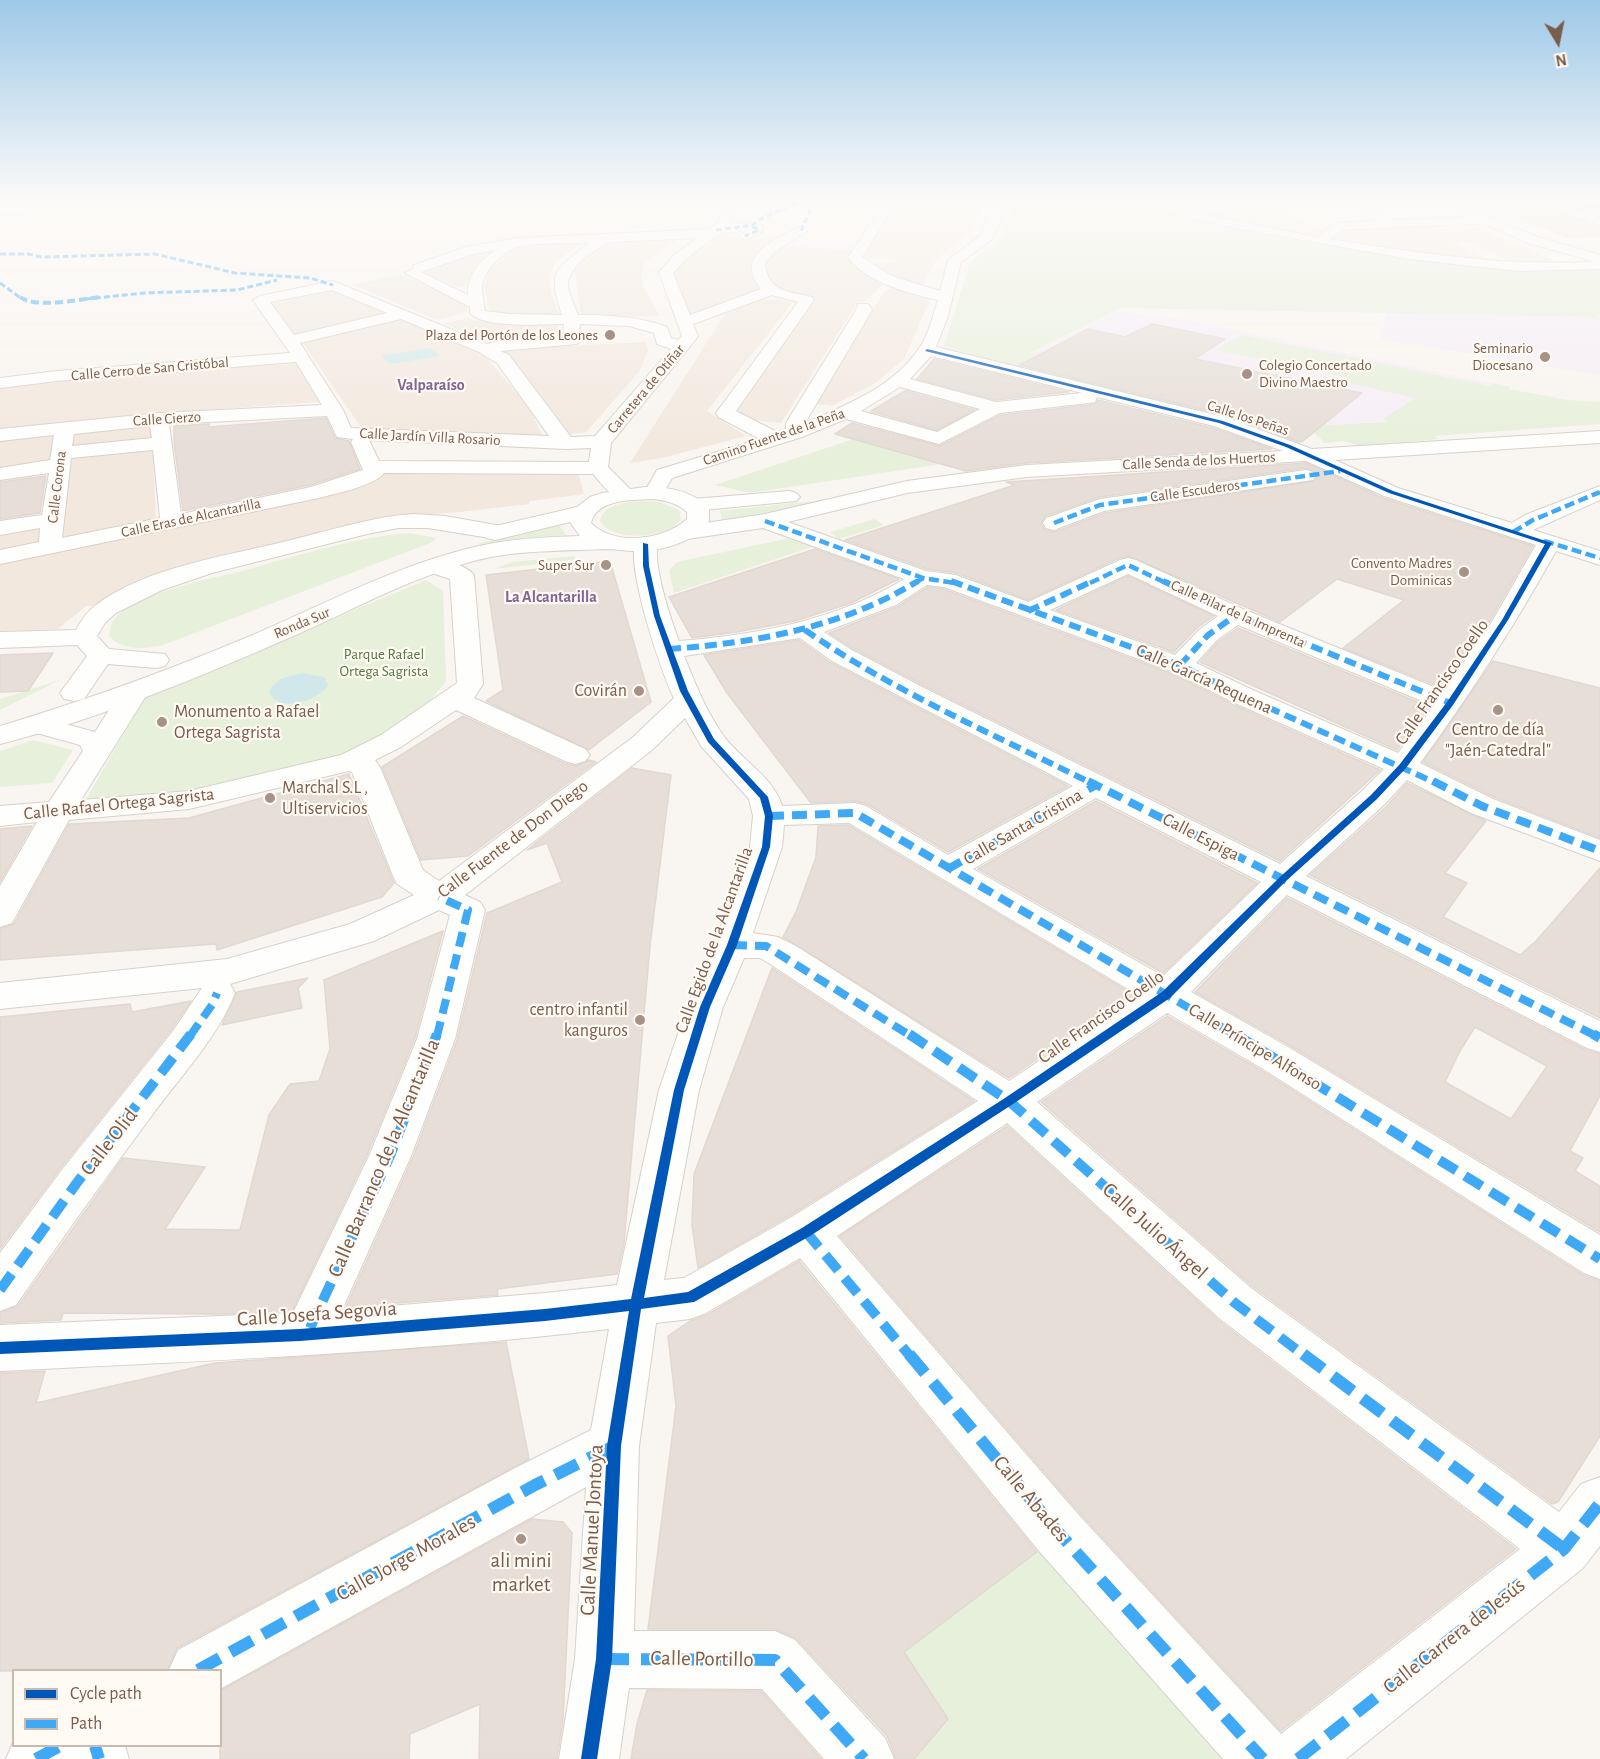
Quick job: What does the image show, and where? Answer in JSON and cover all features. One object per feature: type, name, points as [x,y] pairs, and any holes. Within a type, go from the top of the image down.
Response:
[{"type":"street","points":[[435,281],[477,305]]},
{"type":"street","points":[[476,281],[478,313],[484,317],[636,321],[661,330],[663,341],[682,347]]},
{"type":"street","points":[[485,349],[508,344],[571,341],[572,321],[561,286],[562,281]]},
{"type":"street","name":"Carretera de Otíñar","points":[[598,468],[601,442],[690,336],[669,281]]},
{"type":"street","points":[[762,281],[770,291]]},
{"type":"street","points":[[795,432],[795,423],[864,310],[864,305],[887,281]]},
{"type":"street","points":[[890,281],[903,287],[946,297]]},
{"type":"street","name":"Camino Fuente de la Peña","points":[[654,493],[664,474],[775,439],[846,413],[900,382],[927,350],[950,281]]},
{"type":"street","name":"Calle Jardín Villa Rosario","points":[[404,314],[333,285],[260,300],[301,357],[334,410],[344,433],[566,443],[601,442]]},
{"type":"street","points":[[685,322],[770,291],[807,300],[725,413],[775,439]]},
{"type":"street","points":[[290,341],[404,314],[503,359],[566,443]]},
{"type":"street","name":"Calle los Peñas","points":[[927,350],[1221,422],[1261,435],[1391,492],[1600,558]]},
{"type":"street","name":"Calle Cerro de San Cristóbal","points":[[0,383],[68,375],[301,357]]},
{"type":"street","points":[[900,382],[996,408],[1112,396]]},
{"type":"street","points":[[846,413],[939,438],[996,408]]},
{"type":"street","name":"Calle Cierzo","points":[[0,435],[159,420],[334,410]]},
{"type":"street","points":[[159,420],[171,522]]},
{"type":"street","name":"Calle Corona","points":[[50,547],[65,428]]},
{"type":"street","name":"Calle Senda de los Huertos","points":[[693,505],[907,487],[1027,471],[1308,456],[1600,436]]},
{"type":"street","points":[[361,442],[372,467],[598,468],[624,494]]},
{"type":"street","points":[[0,474],[61,459],[161,443]]},
{"type":"street","name":"Calle Eras de Alcantarilla","points":[[0,557],[314,493],[374,473],[372,467]]},
{"type":"street","name":"Calle Escuderos","points":[[1054,523],[1100,505],[1340,471]]},
{"type":"street","name":"Calle Senda de los Huertos","points":[[611,542],[645,544],[675,538],[687,532],[765,520],[907,487]]},
{"type":"street","points":[[1513,532],[1533,520],[1600,492]]},
{"type":"street","name":"Ronda Sur","points":[[0,716],[74,693],[381,568],[496,532],[584,512],[600,501],[624,494],[654,493],[677,497],[693,505]]},
{"type":"street","points":[[687,532],[694,527],[700,516],[693,505]]},
{"type":"street","points":[[584,512],[580,518],[583,530],[599,539],[611,542]]},
{"type":"street","points":[[0,528],[52,520]]},
{"type":"street","name":"Calle García Requena","points":[[765,520],[923,578],[948,580],[1180,665],[1245,697],[1403,766],[1482,806],[1600,851]]},
{"type":"street","points":[[74,693],[93,646],[94,621],[105,610],[126,598],[182,575],[365,529],[400,523],[428,521],[496,532]]},
{"type":"street","name":"Ronda Sur","points":[[0,735],[135,691],[423,571],[493,550],[611,542]]},
{"type":"street","name":"Calle Francisco Coello","points":[[636,1304],[690,1298],[806,1232],[1009,1101],[1166,994],[1283,879],[1374,797],[1403,766],[1450,703],[1505,620],[1550,543]]},
{"type":"street","points":[[645,544],[646,566],[653,603],[688,700],[711,740],[764,797],[770,816]]},
{"type":"street","name":"Calle Pilar de la Imprenta","points":[[1028,611],[1128,565],[1236,615],[1450,703]]},
{"type":"street","name":"Calle Rafael Ortega Sagrista","points":[[0,816],[189,800],[351,761],[391,741],[464,692],[470,684],[462,575],[437,567]]},
{"type":"street","points":[[669,649],[698,647],[805,630],[887,600],[923,578]]},
{"type":"street","points":[[1180,665],[1208,634],[1236,615]]},
{"type":"street","name":"Calle Espiga","points":[[805,630],[841,656],[1600,1038]]},
{"type":"street","points":[[0,640],[93,646],[156,660]]},
{"type":"street","points":[[0,915],[58,812],[135,691]]},
{"type":"street","points":[[454,699],[575,755]]},
{"type":"street","name":"Calle Fuente de Don Diego","points":[[0,996],[227,972],[362,933],[439,897],[472,875],[642,744],[688,700]]},
{"type":"street","points":[[36,724],[63,729],[92,740],[96,749]]},
{"type":"street","points":[[642,744],[711,740]]},
{"type":"street","points":[[351,761],[365,767],[410,876],[439,897]]},
{"type":"street","name":"Calle Santa Cristina","points":[[948,869],[1098,784]]},
{"type":"street","name":"Calle Príncipe Alfonso","points":[[770,816],[855,813],[1274,1057],[1600,1259]]},
{"type":"street","name":"Calle Egido de la Alcantarilla","points":[[636,1304],[679,1090],[705,1007],[732,945],[766,847],[770,816]]},
{"type":"street","name":"Calle Barranco de la Alcantarilla","points":[[310,1328],[390,1156],[436,1039],[468,910],[439,897]]},
{"type":"street","name":"Calle Julio Ángel","points":[[732,945],[765,946],[783,954],[1009,1101],[1235,1303],[1564,1549]]},
{"type":"street","name":"Calle Olid","points":[[0,1290],[76,1184],[186,1041],[212,1005],[217,993]]},
{"type":"street","name":"Calle Abades","points":[[806,1232],[1058,1532],[1263,1759]]},
{"type":"street","name":"Calle Josefa Segovia","points":[[0,1348],[300,1335],[545,1315],[636,1304]]},
{"type":"street","name":"Calle Manuel Jontoya","points":[[589,1759],[604,1659],[614,1446],[636,1304]]},
{"type":"street","name":"Calle Jorge Morales","points":[[202,1669],[535,1485],[614,1446]]},
{"type":"street","name":"Calle Carrera de Jesús","points":[[1298,1759],[1564,1549],[1600,1503]]},
{"type":"street","name":"Calle Portillo","points":[[604,1659],[775,1660],[864,1759]]},
{"type":"street","points":[[36,1759],[58,1747]]},
{"type":"shaded area","points":[[370,281],[416,281],[466,303],[467,312],[437,320],[353,285]]},
{"type":"shaded area","points":[[444,281],[468,281],[466,286],[460,288]]},
{"type":"shaded area","points":[[485,281],[549,281],[551,293],[560,315],[551,317],[490,314],[484,285]]},
{"type":"shaded area","points":[[576,281],[642,281],[660,316],[581,317]]},
{"type":"shaded area","points":[[669,281],[887,281],[864,302],[858,302],[781,423],[753,420],[733,410],[815,299],[770,291],[685,322]]},
{"type":"shaded area","points":[[901,281],[925,281],[923,286]]},
{"type":"shaded area","points":[[893,288],[930,300],[904,359],[877,382],[832,406],[817,404],[885,290]]},
{"type":"shaded area","points":[[332,291],[390,313],[296,336],[272,303]]},
{"type":"shaded area","points":[[759,299],[794,301],[707,411],[746,436],[662,458],[630,463],[726,312]]},
{"type":"shaded area","name":"Colegio Concertado Divino Maestro","points":[[1117,311],[1182,319],[1510,387],[1475,416],[1307,426],[1206,412],[1007,365]]},
{"type":"shaded area","name":"Seminario Diocesano","points":[[1388,311],[1597,317],[1600,313],[1600,375],[1378,339]]},
{"type":"shaded area","points":[[399,317],[486,357],[529,407],[543,437],[363,430],[302,342]]},
{"type":"shaded area","points":[[467,318],[558,324],[558,339],[491,345],[481,338],[444,324]]},
{"type":"shaded area","points":[[646,342],[648,351],[639,372],[586,432],[570,434],[562,429],[554,413],[511,357],[498,349]]},
{"type":"shaded area","points":[[296,364],[319,402],[132,415],[0,429],[0,387],[209,368]]},
{"type":"shaded area","points":[[909,388],[987,408],[940,433],[868,413]]},
{"type":"shaded area","points":[[154,424],[156,442],[71,450],[72,432]]},
{"type":"shaded area","points":[[57,433],[51,465],[0,472],[0,440]]},
{"type":"shaded area","points":[[153,446],[156,521],[62,540],[72,455]]},
{"type":"shaded area","points":[[393,470],[578,473],[584,494],[530,501],[529,504],[376,519],[357,523],[201,562],[116,593],[93,606],[86,606],[58,629],[0,631],[0,561],[362,482]]},
{"type":"shaded area","points":[[44,523],[41,544],[0,553],[0,530]]},
{"type":"green space","points":[[964,281],[1600,281],[1600,313],[1597,317],[1121,308],[1030,353],[1207,406],[1221,414],[1007,365],[944,346]]},
{"type":"green space","points":[[1242,335],[1490,386],[1494,383],[1510,387],[1509,389],[1568,400],[1600,402],[1600,424],[1434,436],[1438,439],[1360,446],[1344,441],[1325,443],[1307,426],[1387,422],[1384,418],[1416,398],[1344,382],[1348,378],[1216,350]]},
{"type":"green space","points":[[854,439],[942,464],[756,492],[715,485]]},
{"type":"green space","points":[[852,497],[723,522],[720,511]]},
{"type":"green space","points":[[637,501],[659,502],[679,510],[681,519],[665,531],[640,536],[616,533],[606,528],[600,521],[609,508]]},
{"type":"green space","points":[[875,519],[884,525],[839,539],[830,532]]},
{"type":"green space","points":[[558,523],[568,538],[483,547],[478,544]]},
{"type":"green space","points":[[408,533],[436,538],[430,543],[163,645],[134,648],[120,644],[109,636],[111,624],[118,615],[142,600],[159,593],[345,543]]},
{"type":"green space","points":[[790,538],[815,546],[674,593],[669,570],[677,562]]},
{"type":"green space","points":[[575,556],[575,559],[568,561],[494,569],[513,562]]},
{"type":"green space","name":"Parque Rafael Ortega Sagrista","points":[[426,580],[443,591],[446,681],[422,711],[402,726],[337,757],[202,791],[85,801],[145,697]],"holes":[[[301,673],[319,695],[307,700],[289,702],[271,697],[271,687],[282,678]]]},
{"type":"green space","points":[[60,680],[0,710],[0,699]]},
{"type":"green space","points":[[33,740],[73,750],[52,783],[0,787],[0,751]]},
{"type":"green space","points":[[1052,1542],[1251,1759],[914,1759],[948,1719],[904,1652],[985,1589]]},
{"type":"water","points":[[431,348],[440,356],[390,364],[381,356]]},
{"type":"water","points":[[301,673],[324,677],[328,685],[316,696],[298,703],[289,704],[274,699],[269,692],[271,687],[282,678]]},
{"type":"building","points":[[1152,324],[1225,339],[1195,359],[1362,393],[1299,442],[1229,416],[1020,365],[1088,329],[1125,337]]},
{"type":"building","points":[[934,359],[1069,392],[996,400],[917,379]]},
{"type":"building","points":[[905,391],[974,410],[937,430],[871,411]]},
{"type":"building","points":[[1098,400],[1213,428],[1272,449],[1027,463],[966,471],[835,434],[852,423],[940,446],[1001,415],[1089,405],[1095,404]]},
{"type":"building","points":[[326,418],[335,438],[349,441],[360,469],[310,485],[183,511],[174,426],[209,424],[209,427]]},
{"type":"building","points":[[1306,463],[1383,498],[1533,546],[1491,619],[1443,688],[1343,648],[1404,600],[1337,579],[1280,622],[1129,556],[1119,558],[1028,600],[957,573],[927,569],[845,540],[1015,485],[1006,482]],"holes":[[[1306,468],[1314,470],[1318,475],[1315,481],[1105,513],[1055,532],[1045,530],[1041,524],[1045,516],[1100,497]]]},
{"type":"building","points":[[46,476],[40,513],[0,519],[0,482]]},
{"type":"building","points":[[815,549],[899,579],[851,603],[795,621],[692,638],[669,597]]},
{"type":"building","points":[[610,561],[651,702],[589,750],[486,701],[503,690],[486,575]]},
{"type":"building","points":[[1128,576],[1214,616],[1197,628],[1174,652],[1056,610]]},
{"type":"building","points":[[928,587],[943,589],[1170,673],[1234,705],[1380,770],[1280,861],[925,686],[829,633],[897,607]]},
{"type":"building","points":[[1238,628],[1430,707],[1397,750],[1200,662],[1218,642]]},
{"type":"building","points":[[799,640],[831,663],[1068,786],[948,852],[867,804],[855,801],[811,803],[727,693],[704,655]]},
{"type":"building","points":[[53,653],[28,691],[0,692],[0,655]]},
{"type":"building","points":[[1493,661],[1600,688],[1600,838],[1494,797],[1423,762]]},
{"type":"building","points":[[463,716],[564,763],[576,766],[589,760],[596,762],[468,856],[421,860],[382,767]]},
{"type":"building","points":[[632,768],[671,775],[650,946],[624,1243],[617,1274],[497,1289],[498,1295],[346,1307],[413,1157],[457,1040],[487,913],[562,882],[547,843],[527,850]]},
{"type":"building","points":[[349,774],[394,883],[382,897],[217,950],[216,944],[0,960],[0,929],[14,924],[69,824],[189,818]]},
{"type":"building","points":[[1407,783],[1486,821],[1445,873],[1467,883],[1443,917],[1520,955],[1536,941],[1600,868],[1600,1018],[1310,875],[1387,806]]},
{"type":"building","points":[[1096,801],[1257,883],[1163,973],[978,869]]},
{"type":"building","points":[[848,825],[1134,995],[1009,1078],[783,937],[796,912],[816,857],[818,826]]},
{"type":"building","points":[[32,826],[0,882],[0,829]]},
{"type":"building","points":[[1287,898],[1586,1050],[1600,1054],[1600,1096],[1570,1151],[1583,1158],[1575,1171],[1600,1186],[1600,1232],[1289,1045],[1195,992]],"holes":[[[1475,1027],[1547,1066],[1511,1119],[1445,1082]]]},
{"type":"building","points":[[443,931],[415,1038],[367,1155],[292,1311],[224,1314],[63,1313],[61,1320],[0,1323],[0,1313],[18,1306],[123,1158],[205,1167],[165,1229],[240,1230],[269,1115],[290,1084],[319,1081],[330,1049],[324,980]]},
{"type":"building","points":[[772,968],[974,1101],[789,1216],[698,1268],[692,1225],[694,1174]]},
{"type":"building","points":[[308,978],[298,988],[302,1008],[222,1025],[237,992]]},
{"type":"building","points":[[191,1001],[171,1030],[59,1170],[0,1249],[0,1017],[130,1004],[132,1012]]},
{"type":"building","points":[[1167,1016],[1259,1069],[1583,1275],[1600,1281],[1600,1436],[1558,1502],[1552,1504],[1252,1286],[1041,1102]]},
{"type":"building","points":[[1007,1126],[1218,1320],[1516,1549],[1281,1731],[1079,1512],[840,1236]]},
{"type":"building","points":[[799,1261],[1037,1552],[904,1652],[948,1719],[914,1759],[896,1759],[887,1736],[796,1638],[775,1629],[648,1629],[676,1406],[668,1336],[690,1321],[707,1315]]},
{"type":"building","points":[[506,1342],[529,1459],[177,1648],[168,1669],[12,1669],[12,1671],[0,1671],[0,1373],[45,1371],[36,1403],[215,1363]]},
{"type":"building","points":[[532,1519],[563,1522],[572,1533],[563,1720],[557,1759],[479,1759],[480,1704],[410,1734],[409,1759],[220,1759],[222,1690]]},
{"type":"building","points":[[647,1690],[761,1691],[821,1759],[631,1759],[637,1724]]},
{"type":"marked path","points":[[0,283],[25,301],[43,303],[144,293],[237,290],[273,281]]},
{"type":"marked path","points":[[322,281],[333,285]]},
{"type":"marked path","points":[[1054,523],[1100,505],[1340,471]]},
{"type":"marked path","points":[[1513,532],[1533,520],[1600,492]]},
{"type":"marked path","points":[[765,521],[923,578],[948,580],[1180,665],[1245,697],[1403,766],[1482,806],[1600,851]]},
{"type":"marked path","points":[[1544,541],[1600,558]]},
{"type":"marked path","points":[[1028,611],[1128,565],[1236,615],[1450,703]]},
{"type":"marked path","points":[[669,649],[698,647],[805,630],[887,600],[923,578]]},
{"type":"marked path","points":[[1180,665],[1208,635],[1236,615]]},
{"type":"marked path","points":[[805,630],[841,655],[914,694],[1600,1038]]},
{"type":"marked path","points":[[948,869],[1098,784]]},
{"type":"marked path","points":[[769,816],[855,813],[1274,1057],[1600,1259]]},
{"type":"marked path","points":[[310,1328],[390,1156],[436,1039],[468,910],[439,897]]},
{"type":"marked path","points":[[732,945],[766,946],[783,955],[1009,1101],[1235,1303],[1564,1549]]},
{"type":"marked path","points":[[0,1290],[76,1184],[186,1041],[212,1005],[217,993]]},
{"type":"marked path","points":[[806,1232],[1058,1532],[1263,1759]]},
{"type":"marked path","points":[[200,1669],[535,1485],[614,1446]]},
{"type":"marked path","points":[[1298,1759],[1564,1549],[1600,1503]]},
{"type":"marked path","points":[[604,1659],[775,1660],[864,1759]]},
{"type":"marked path","points":[[36,1759],[58,1747]]},
{"type":"marked path","points":[[95,1747],[99,1759]]},
{"type":"cycle path","points":[[0,1348],[300,1335],[545,1315],[690,1298],[806,1232],[1009,1101],[1166,995],[1283,879],[1374,797],[1403,766],[1450,703],[1505,620],[1549,543],[1391,492],[1288,446],[1221,422],[927,350]]},
{"type":"cycle path","points":[[589,1759],[604,1659],[614,1446],[636,1304],[679,1090],[705,1007],[732,945],[766,847],[769,816],[764,797],[711,740],[684,691],[657,616],[646,566],[645,544]]},
{"type":"place","name":"Plaza del Portón de los Leones","points":[[610,335]]},
{"type":"place","name":"Seminario Diocesano","points":[[1545,357]]},
{"type":"place","name":"Colegio Concertado Divino Maestro","points":[[1247,374]]},
{"type":"place","name":"Super Sur","points":[[606,565]]},
{"type":"place","name":"Convento Madres Dominicas","points":[[1464,572]]},
{"type":"place","name":"Covirán","points":[[639,691]]},
{"type":"place","name":"Centro de día \"Jaén-Catedral\"","points":[[1498,710]]},
{"type":"place","name":"Monumento a Rafael Ortega Sagrista","points":[[162,722]]},
{"type":"place","name":"Marchal S.L , Ultiservicios","points":[[270,798]]},
{"type":"place","name":"centro infantil kanguros","points":[[640,1020]]},
{"type":"place","name":"ali mini market","points":[[521,1539]]},
{"type":"district","name":"Valparaíso","points":[[431,385]]},
{"type":"district","name":"La Alcantarilla","points":[[551,597]]}]
